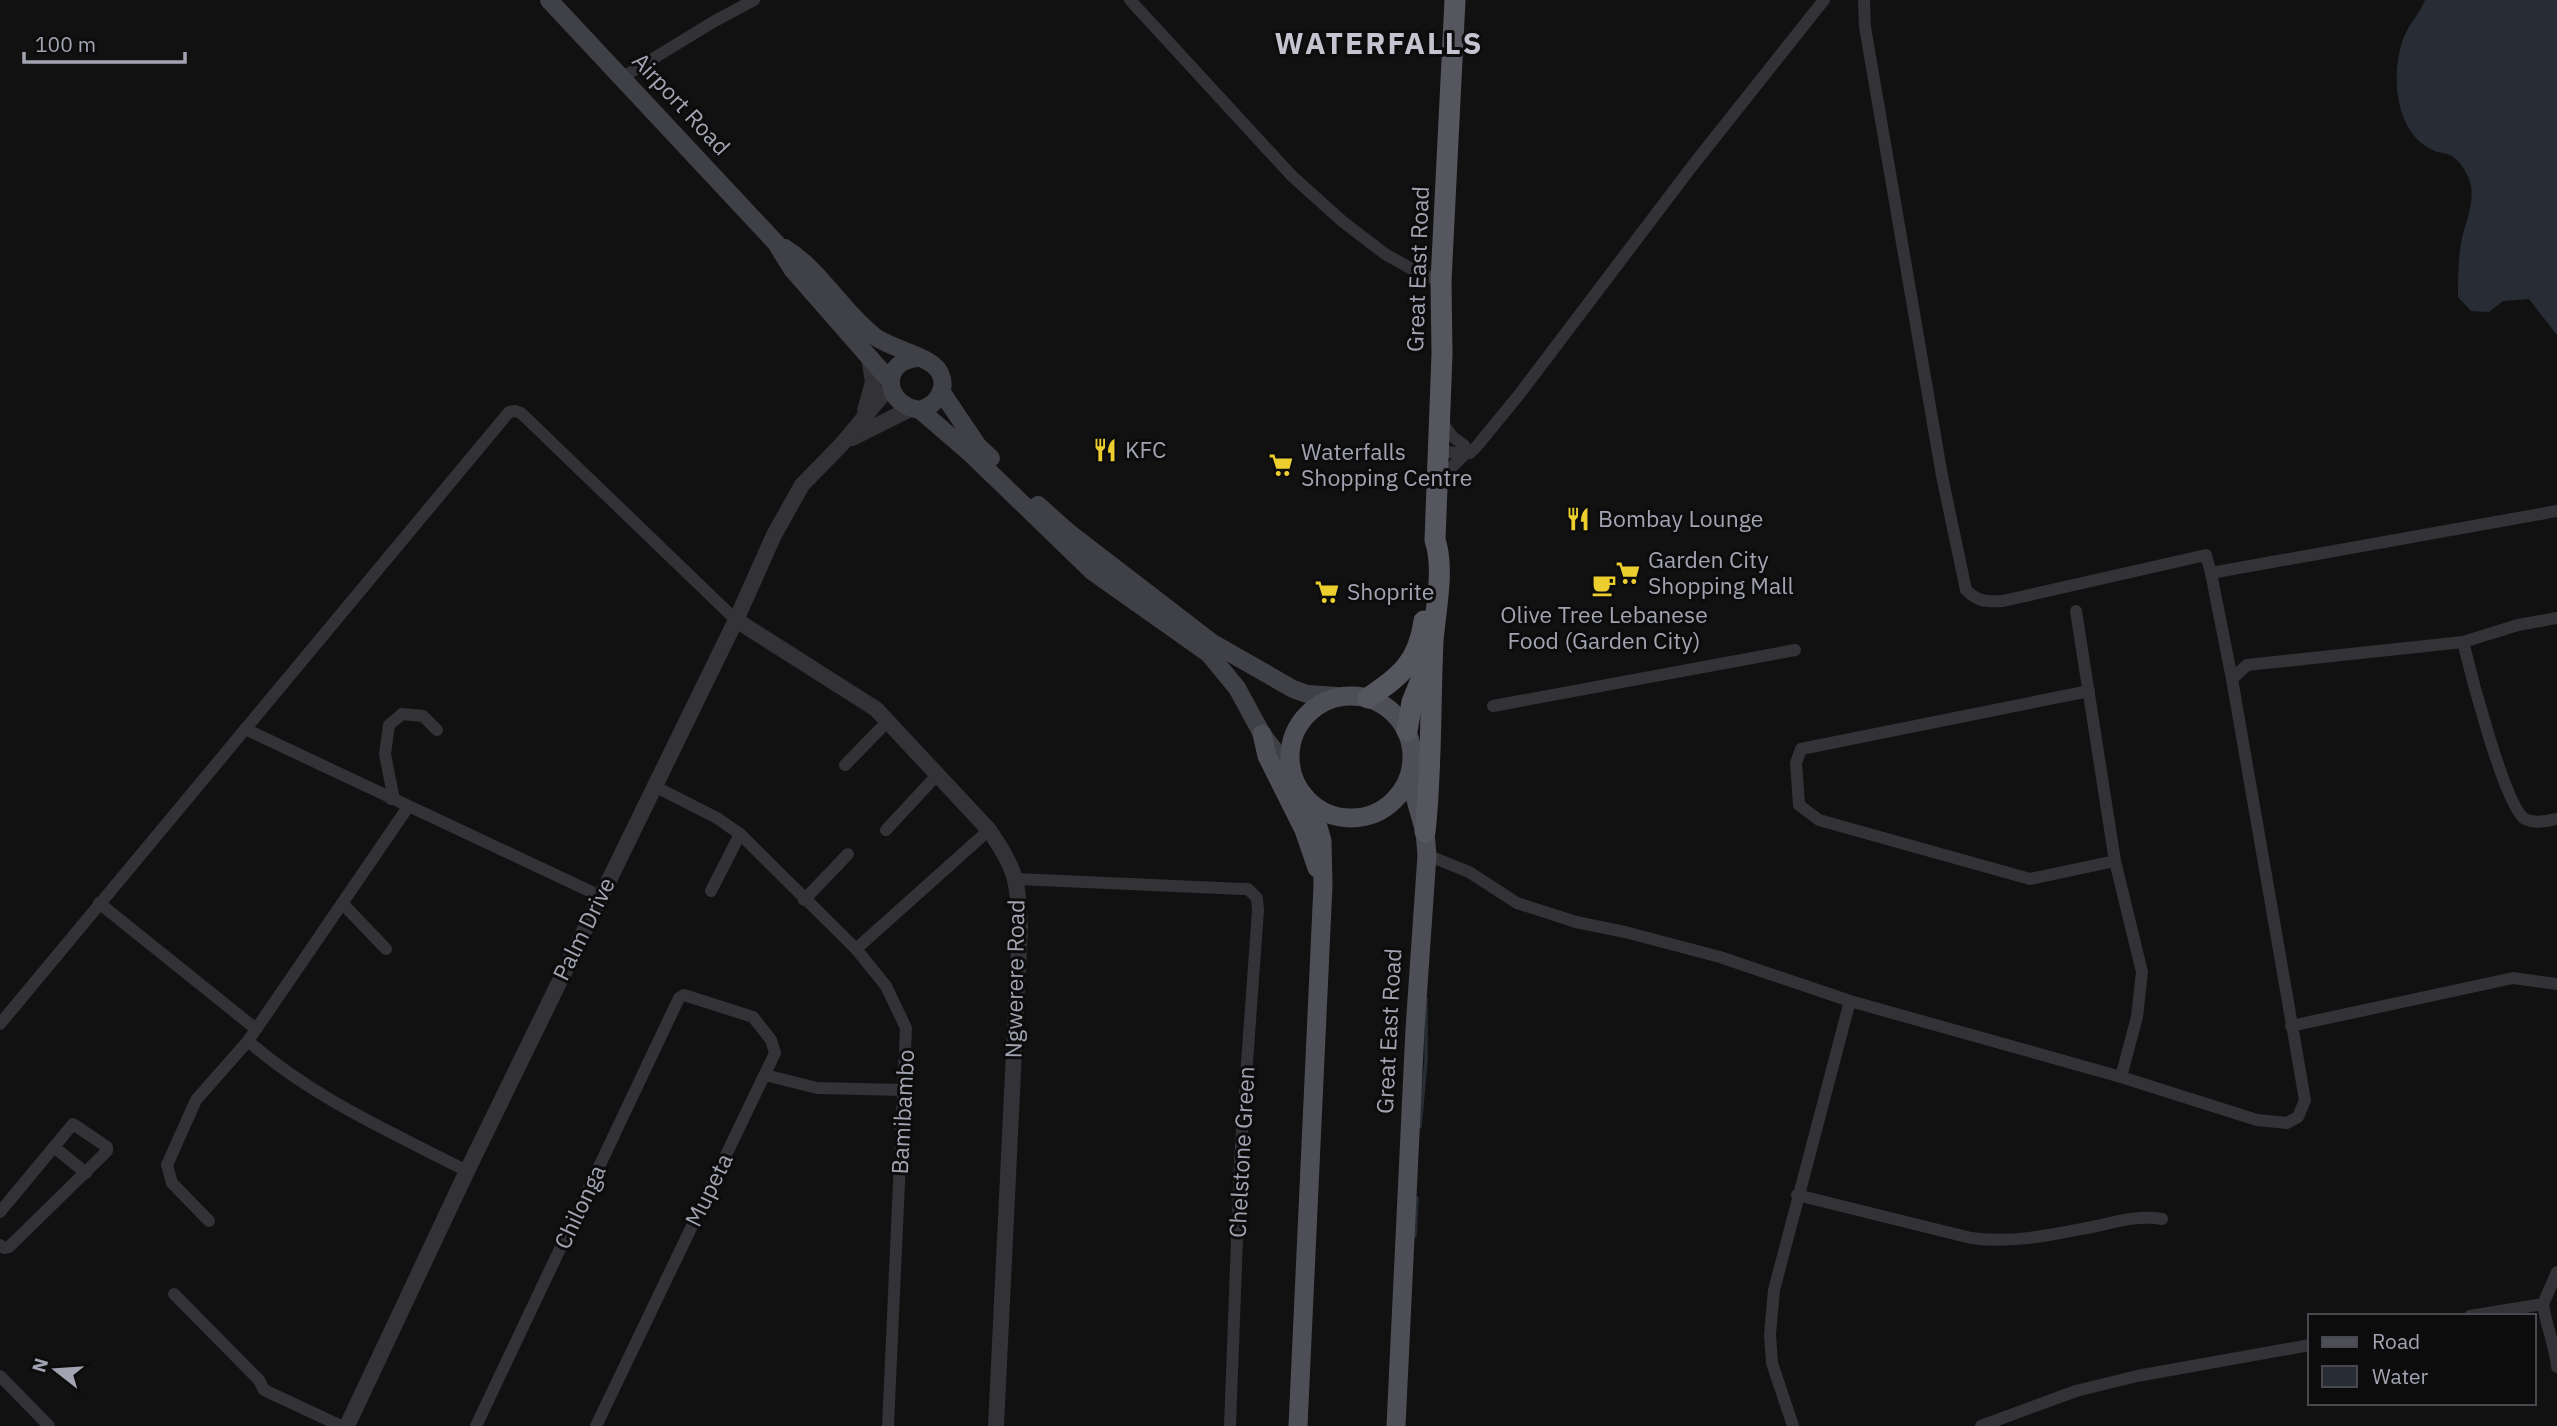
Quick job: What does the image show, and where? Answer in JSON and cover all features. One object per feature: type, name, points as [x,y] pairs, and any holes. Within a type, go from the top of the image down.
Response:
[{"type":"highway","name":"Great East Road","points":[[1425,832],[1431,752],[1433,640],[1438,565],[1435,540],[1440,420],[1441,281],[1455,0]]},
{"type":"highway","name":"Great East Road","points":[[1368,698],[1404,672],[1420,643],[1429,555],[1435,540]]},
{"type":"highway","name":"Great East Road","points":[[1407,731],[1410,710],[1433,640]]},
{"type":"main road","name":"Airport Road","points":[[550,0],[776,243],[792,269],[891,384]]},
{"type":"main road","name":"Airport Road","points":[[776,243],[801,261],[876,338],[918,358]]},
{"type":"main road","points":[[915,410],[936,401],[943,380],[931,363],[918,358],[901,363],[894,371],[891,384],[895,398],[915,410],[971,454],[1093,572],[1209,654],[1237,688],[1262,734],[1290,771],[1302,796],[1312,805],[1334,815],[1357,818],[1379,812],[1397,798],[1410,779],[1413,747],[1407,731],[1392,710],[1368,698],[1307,694],[1293,689],[1211,642],[1068,532],[978,446],[941,391]]},
{"type":"main road","points":[[1290,771],[1289,752],[1298,724],[1318,704],[1336,696]]},
{"type":"main road","points":[[1262,734],[1267,755],[1304,830],[1323,885]]},
{"type":"main road","points":[[1410,779],[1425,832]]},
{"type":"main road","points":[[1298,1426],[1323,885],[1322,841],[1312,805]]},
{"type":"main road","name":"Great East Road","points":[[1396,1426],[1415,1028],[1427,855],[1425,832]]},
{"type":"street","points":[[623,78],[754,0]]},
{"type":"street","points":[[1130,0],[1292,177],[1385,254],[1419,273],[1441,281]]},
{"type":"street","points":[[1438,492],[1450,469],[1518,396],[1693,165],[1824,0]]},
{"type":"street","points":[[1427,855],[1469,872],[1517,903],[1576,922],[1720,957],[1850,1001],[2121,1077],[2257,1120],[2287,1122],[2298,1117],[2305,1100],[2232,679],[2206,555],[2003,601],[1983,602],[1966,590],[1942,476],[1865,27],[1864,0]]},
{"type":"street","name":"Palm Drive","points":[[855,429],[867,407],[873,382],[869,357]]},
{"type":"street","name":"Palm Drive","points":[[346,1426],[600,896],[736,620],[774,535],[802,485],[841,445],[891,384]]},
{"type":"street","name":"Palm Drive","points":[[841,445],[886,419],[915,410]]},
{"type":"street","points":[[0,1024],[509,412],[521,413],[736,620]]},
{"type":"street","points":[[1440,420],[1453,437],[1469,449]]},
{"type":"street","points":[[1439,448],[1469,449]]},
{"type":"street","points":[[2211,573],[2557,511]]},
{"type":"street","points":[[2076,611],[2115,861],[2142,972],[2137,1017],[2121,1077]]},
{"type":"street","points":[[2232,679],[2247,665],[2463,642],[2518,625],[2557,618]]},
{"type":"street","name":"Ngwerere Road","points":[[736,620],[863,699],[888,722],[989,830],[1003,850],[1017,879],[1020,927],[996,1426]]},
{"type":"street","points":[[2463,642],[2499,769],[2518,810],[2524,818],[2536,822],[2557,819]]},
{"type":"street","points":[[1493,706],[1796,650]]},
{"type":"street","points":[[2090,691],[1801,748],[1796,763],[1799,805],[1819,820],[2030,879],[2115,861]]},
{"type":"street","points":[[391,799],[393,795],[385,754],[388,725],[402,714],[423,716],[437,730]]},
{"type":"street","points":[[845,765],[888,722]]},
{"type":"street","points":[[246,729],[600,896]]},
{"type":"street","points":[[886,830],[938,774]]},
{"type":"street","name":"Bamibambo","points":[[654,786],[717,818],[740,834],[856,949],[887,986],[906,1028],[888,1426]]},
{"type":"street","points":[[209,1221],[172,1183],[169,1175],[168,1159],[189,1121],[196,1100],[248,1041],[408,807]]},
{"type":"street","points":[[856,949],[989,830]]},
{"type":"street","points":[[710,891],[740,834]]},
{"type":"street","points":[[804,900],[848,854]]},
{"type":"street","name":"Chelstone Green","points":[[1017,879],[1248,889],[1258,901],[1240,1160],[1230,1426]]},
{"type":"street","points":[[99,903],[256,1029]]},
{"type":"street","points":[[342,903],[386,949]]},
{"type":"street","points":[[2291,1026],[2513,978],[2557,985]]},
{"type":"street","name":"Chilonga","points":[[476,1426],[680,998],[684,995],[690,996]]},
{"type":"street","name":"Mupeta","points":[[596,1426],[775,1054],[774,1046],[753,1017],[690,996]]},
{"type":"street","points":[[1793,1426],[1772,1363],[1770,1335],[1774,1290],[1850,1001]]},
{"type":"street","points":[[248,1041],[330,1101],[467,1171]]},
{"type":"street","points":[[765,1075],[817,1088],[903,1090]]},
{"type":"street","points":[[0,1212],[73,1124],[107,1147],[107,1151],[86,1173],[9,1247],[0,1245]]},
{"type":"street","points":[[54,1147],[86,1173]]},
{"type":"street","points":[[1797,1195],[1971,1238],[1996,1241],[2055,1234],[2145,1216],[2162,1219]]},
{"type":"street","points":[[2557,1272],[2543,1304],[2545,1322],[2556,1350],[2557,1367]]},
{"type":"street","points":[[174,1294],[259,1380],[264,1391],[341,1426]]},
{"type":"street","points":[[2482,1314],[2543,1304]]},
{"type":"street","points":[[1981,1426],[2076,1391],[2137,1376],[2308,1345]]},
{"type":"street","points":[[0,1376],[49,1426]]},
{"type":"water","points":[[2425,0],[2557,0],[2557,335],[2529,299],[2503,301],[2489,312],[2471,311],[2458,297],[2461,245],[2472,192],[2470,182],[2464,168],[2454,157],[2421,143],[2411,131],[2403,117],[2397,84],[2397,67],[2404,37]]},
{"type":"waterway","points":[[1420,1127],[1426,1060],[1426,999]]},
{"type":"waterway","points":[[1415,1236],[1417,1198]]},
{"type":"place","name":"KFC","points":[[1105,450]]},
{"type":"place","name":"Waterfalls Shopping Centre","points":[[1281,465]]},
{"type":"place","name":"Bombay Lounge","points":[[1578,519]]},
{"type":"place","name":"Garden City Shopping Mall","points":[[1628,573]]},
{"type":"place","name":"Olive Tree Lebanese Food (Garden City)","points":[[1604,585]]},
{"type":"place","name":"Shoprite","points":[[1327,592]]},
{"type":"district","name":"WATERFALLS","points":[[1379,44]]}]
